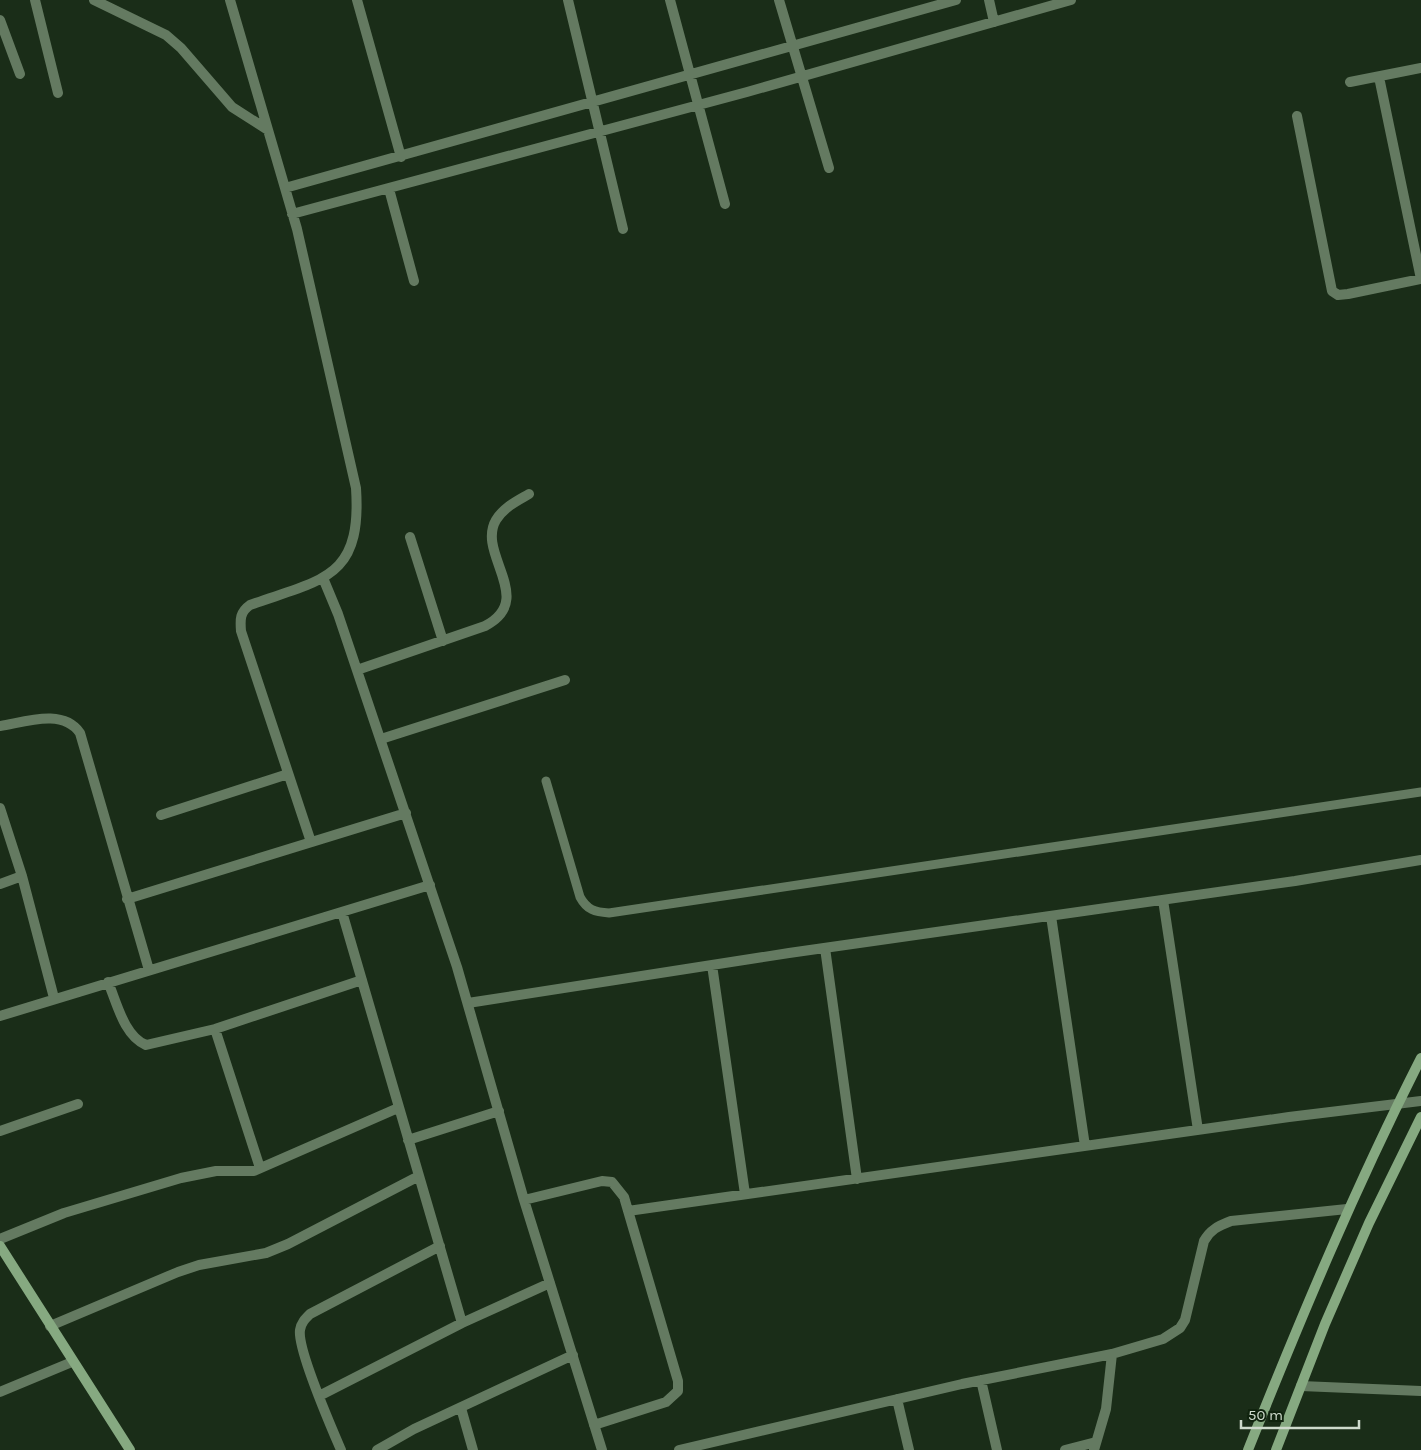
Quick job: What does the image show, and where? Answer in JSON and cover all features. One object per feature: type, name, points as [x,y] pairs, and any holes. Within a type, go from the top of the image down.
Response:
[{"type":"main road","points":[[1248,1450],[1302,1314],[1347,1209],[1421,1058]]},
{"type":"main road","points":[[1276,1450],[1369,1223],[1421,1117]]},
{"type":"main road","points":[[0,1246],[4,1262],[50,1326],[130,1450]]},
{"type":"street","points":[[35,0],[58,93]]},
{"type":"street","points":[[94,0],[166,35],[232,107],[268,130]]},
{"type":"street","points":[[230,0],[292,214],[337,395],[356,488],[358,513],[355,538],[348,556],[324,578],[250,605],[243,610],[240,619],[241,631],[311,842]]},
{"type":"street","points":[[357,0],[401,157]]},
{"type":"street","points":[[568,0],[594,101],[623,229]]},
{"type":"street","points":[[670,0],[725,204]]},
{"type":"street","points":[[780,0],[800,77],[829,168]]},
{"type":"street","points":[[285,188],[956,0]]},
{"type":"street","points":[[989,0],[994,22]]},
{"type":"street","points":[[292,214],[601,132],[1071,0]]},
{"type":"street","points":[[0,20],[20,74]]},
{"type":"street","points":[[1350,82],[1421,68]]},
{"type":"street","points":[[1296,116],[1332,291],[1338,295],[1348,294],[1421,279],[1379,77]]},
{"type":"street","points":[[389,189],[414,281]]},
{"type":"street","points":[[357,670],[485,626],[503,614],[507,601],[492,538],[495,521],[505,508],[529,494]]},
{"type":"street","points":[[410,537],[443,641]]},
{"type":"street","points":[[324,578],[406,812],[468,1003],[524,1200],[602,1450]]},
{"type":"street","points":[[381,739],[565,680]]},
{"type":"street","points":[[0,726],[56,718],[66,720],[80,732],[149,970]]},
{"type":"street","points":[[161,815],[288,774]]},
{"type":"street","points":[[0,808],[22,876],[54,998]]},
{"type":"street","points":[[127,899],[406,812]]},
{"type":"street","points":[[468,1003],[824,948],[1163,900],[1421,860]]},
{"type":"street","points":[[0,884],[22,876]]},
{"type":"street","points":[[0,1016],[430,885]]},
{"type":"street","points":[[1163,900],[1198,1130]]},
{"type":"street","points":[[342,912],[462,1323]]},
{"type":"street","points":[[1050,916],[1085,1146]]},
{"type":"street","points":[[824,948],[857,1179]]},
{"type":"street","points":[[712,965],[745,1194]]},
{"type":"street","points":[[108,982],[131,1034],[138,1042],[146,1045],[157,1044],[215,1029],[362,980]]},
{"type":"street","points":[[215,1029],[260,1168]]},
{"type":"street","points":[[628,1211],[1399,1102],[1421,1101]]},
{"type":"street","points":[[0,1132],[78,1104]]},
{"type":"street","points":[[0,1239],[64,1213],[198,1173],[236,1172],[260,1168],[398,1108]]},
{"type":"street","points":[[408,1140],[499,1111]]},
{"type":"street","points":[[50,1326],[178,1272],[199,1265],[245,1258],[280,1247],[419,1176]]},
{"type":"street","points":[[524,1200],[602,1181],[612,1182],[620,1189],[628,1211],[678,1381],[678,1391],[666,1402],[594,1425]]},
{"type":"street","points":[[678,1450],[717,1445],[897,1399],[1112,1354],[1163,1339],[1180,1328],[1185,1320],[1204,1241],[1208,1233],[1218,1226],[1231,1222],[1347,1209]]},
{"type":"street","points":[[341,1450],[319,1396],[302,1344],[300,1332],[302,1322],[310,1314],[440,1246]]},
{"type":"street","points":[[319,1396],[462,1323],[550,1283]]},
{"type":"street","points":[[1065,1450],[1095,1446],[1106,1409],[1112,1354]]},
{"type":"street","points":[[377,1450],[573,1355]]},
{"type":"street","points":[[0,1392],[72,1362]]},
{"type":"street","points":[[981,1380],[997,1450]]},
{"type":"street","points":[[1301,1386],[1421,1391]]},
{"type":"street","points":[[897,1399],[909,1450]]},
{"type":"street","points":[[461,1408],[473,1450]]},
{"type":"lane","points":[[546,781],[580,897],[584,905],[594,912],[609,913],[1421,792]]}]
